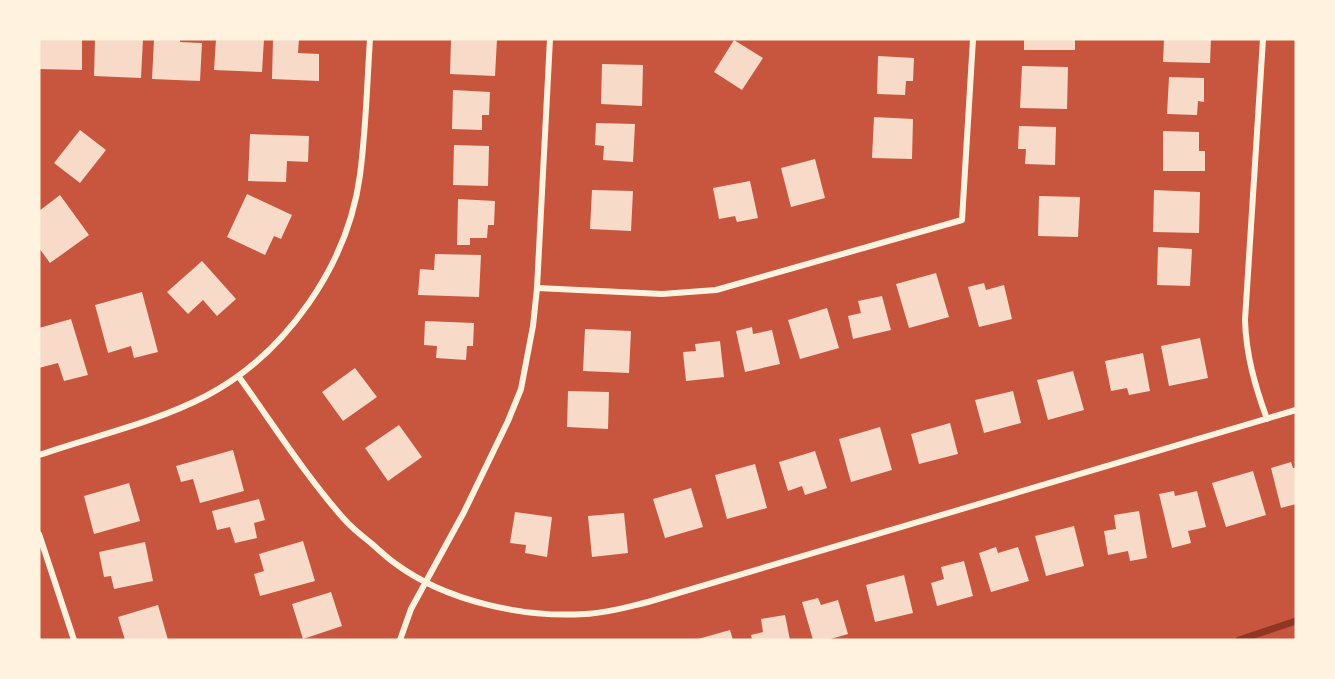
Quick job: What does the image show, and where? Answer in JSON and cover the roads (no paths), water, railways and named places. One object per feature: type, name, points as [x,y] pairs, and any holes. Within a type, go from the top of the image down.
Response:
[{"type":"street","points":[[39,455],[169,412],[205,396],[239,377],[287,330],[326,276],[352,212],[360,177],[370,39]]},
{"type":"street","points":[[400,640],[411,609],[464,512],[521,389],[533,326],[537,288],[550,39]]},
{"type":"street","points":[[537,288],[662,294],[716,290],[962,219],[973,39]]},
{"type":"street","points":[[1263,39],[1245,320],[1250,367],[1267,419]]},
{"type":"street","points":[[239,377],[346,521],[396,565],[426,582],[486,605],[519,612],[585,614],[648,603],[1296,410]]},
{"type":"street","points":[[39,534],[74,640]]},
{"type":"waterway","points":[[1239,640],[1296,621]]}]
